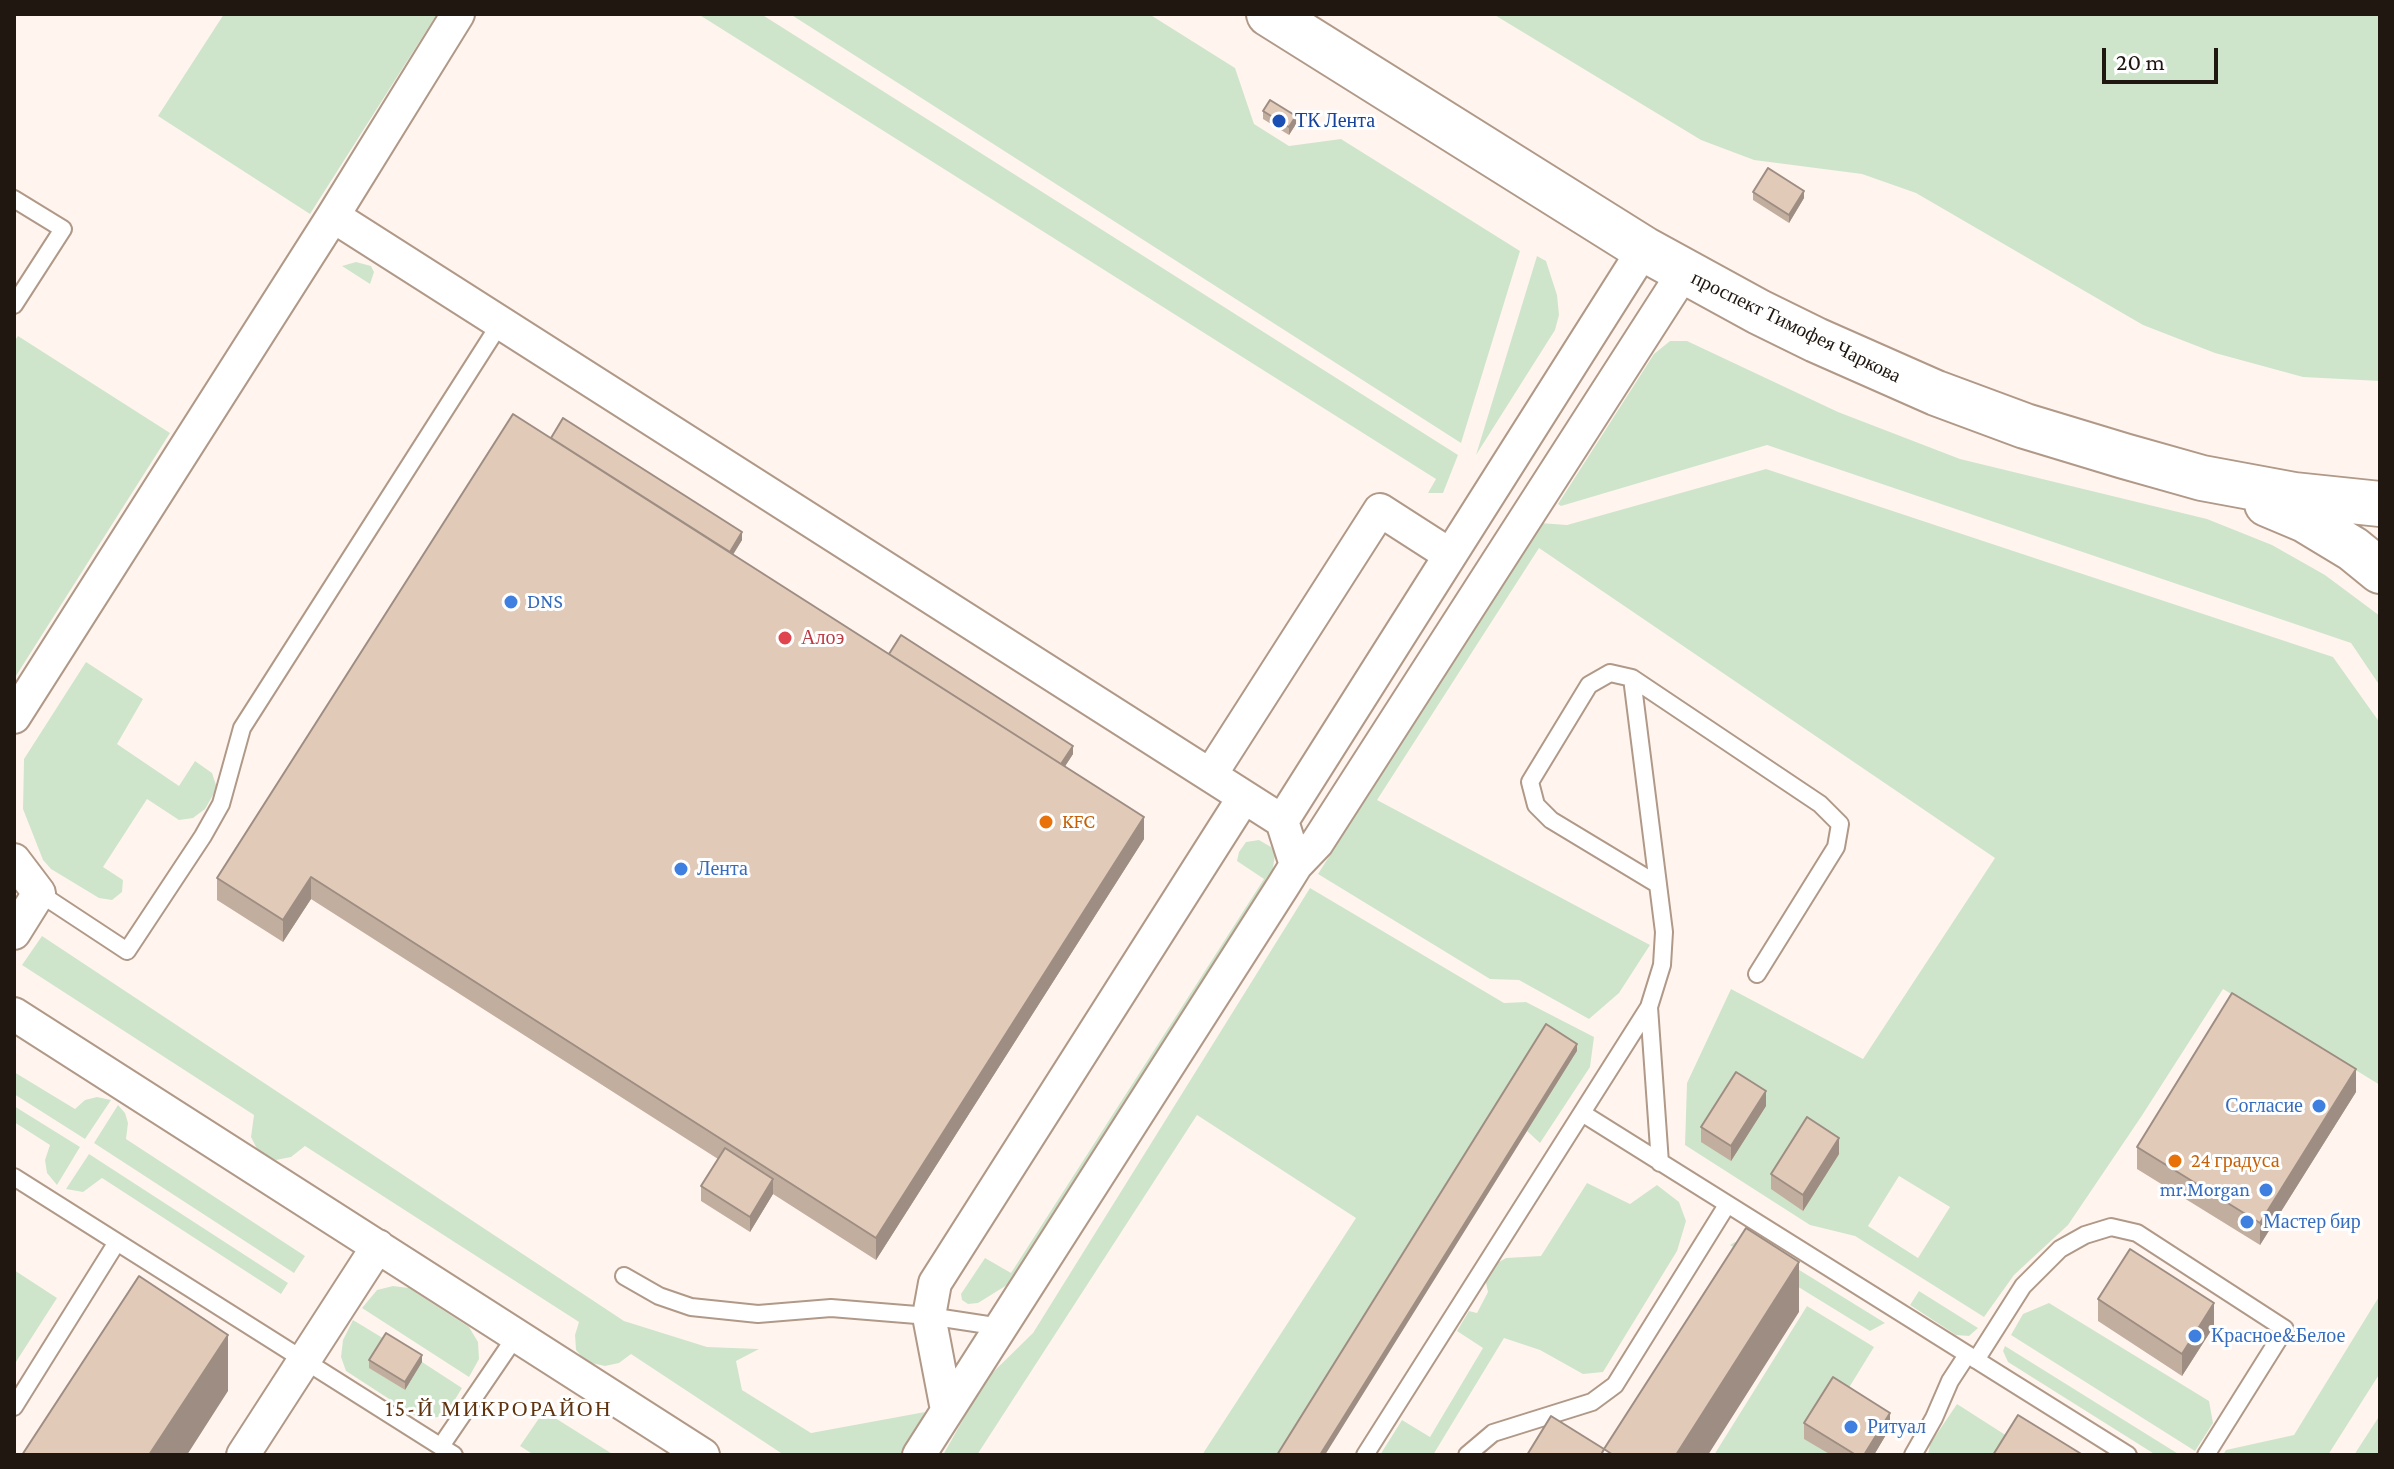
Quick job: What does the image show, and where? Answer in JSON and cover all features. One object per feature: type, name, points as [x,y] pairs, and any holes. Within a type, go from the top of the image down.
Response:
[{"type":"main road","name":"проспект Тимофея Чаркова","points":[[1269,14],[1684,272],[1816,340],[1936,393],[2025,426],[2202,478],[2294,495],[2380,504]]},
{"type":"main road","points":[[2202,478],[2305,520],[2353,549],[2380,571]]},
{"type":"street","points":[[14,717],[458,14]]},
{"type":"street","points":[[333,216],[1211,774],[1282,821],[1306,854]]},
{"type":"street","points":[[1282,821],[1644,249]]},
{"type":"street","points":[[919,1455],[1684,272]]},
{"type":"street","points":[[1211,774],[1380,510],[1450,555]]},
{"type":"street","points":[[947,1410],[929,1316],[935,1283],[1244,797]]},
{"type":"street","points":[[14,860],[39,893],[14,933]]},
{"type":"street","points":[[14,1014],[703,1455]]},
{"type":"street","points":[[243,1455],[378,1246]]},
{"type":"lane","points":[[14,199],[63,229],[14,305]]},
{"type":"lane","points":[[39,893],[127,951],[221,804],[242,728],[501,322]]},
{"type":"lane","points":[[1657,884],[1551,820],[1536,805],[1530,782],[1589,685],[1610,673],[1632,678],[1820,804],[1840,824],[1836,847],[1757,974]]},
{"type":"lane","points":[[1365,1455],[1649,1007],[1662,965],[1664,932],[1632,678]]},
{"type":"lane","points":[[1649,1007],[1660,1163]]},
{"type":"lane","points":[[1582,1113],[2128,1455]]},
{"type":"lane","points":[[14,1177],[448,1451],[516,1336]]},
{"type":"lane","points":[[1467,1455],[1493,1433],[1592,1402],[1615,1385],[1727,1205]]},
{"type":"lane","points":[[1913,1455],[1950,1381],[1972,1357],[2023,1286],[2060,1249],[2085,1235],[2111,1227],[2137,1233],[2285,1329],[2206,1455]]},
{"type":"lane","points":[[14,1407],[117,1242]]},
{"type":"lane","points":[[624,1276],[659,1296],[691,1307],[758,1314],[831,1308],[929,1316],[1001,1327]]},
{"type":"green space","points":[[224,14],[437,14],[310,214],[158,116]]},
{"type":"green space","points":[[698,14],[761,14],[1458,455],[1443,493],[1428,493],[1436,479]]},
{"type":"green space","points":[[790,14],[1149,14],[1235,68],[1254,124],[1289,146],[1341,139],[1520,251],[1461,443]]},
{"type":"green space","points":[[1493,14],[2380,14],[2380,381],[2303,377],[2215,353],[2143,325],[1916,193],[1862,174],[1754,160],[1701,140]]},
{"type":"green space","points":[[1537,256],[1546,261],[1557,295],[1559,315],[1555,330],[1476,455]]},
{"type":"green space","points":[[356,262],[371,266],[374,272],[370,284],[342,266]]},
{"type":"green space","points":[[18,336],[170,433],[14,679],[14,342]]},
{"type":"green space","points":[[1670,341],[1687,341],[1838,412],[1960,459],[2207,519],[2272,545],[2325,575],[2380,616],[2380,686],[2351,643],[1767,445],[1561,506],[1558,504],[1654,354]]},
{"type":"green space","points":[[1766,469],[2333,657],[2380,723],[2380,1085],[2223,989],[2068,1225],[2014,1275],[1984,1317],[1855,1236],[1810,1225],[1685,1145],[1687,1083],[1731,989],[1863,1059],[1995,858],[1539,548],[1377,800],[1650,945],[1619,993],[1589,1019],[1519,980],[1490,979],[1318,874],[1540,523],[1567,525]],"holes":[[[1899,1176],[1950,1207],[1918,1258],[1868,1226]]]},
{"type":"green space","points":[[86,662],[143,699],[117,744],[179,786],[195,761],[212,773],[217,788],[205,809],[193,818],[179,820],[147,799],[103,867],[123,880],[122,892],[112,900],[99,898],[51,869],[43,860],[23,809],[24,759]]},
{"type":"green space","points":[[1259,840],[1271,847],[1275,855],[1272,874],[1015,1280],[978,1303],[968,1304],[962,1300],[961,1294],[985,1258],[1011,1273],[1264,879],[1237,861],[1246,842]]},
{"type":"green space","points":[[1310,888],[1504,1003],[1526,1002],[1594,1037],[1590,1067],[1540,1143],[1527,1131],[1577,1051],[1282,1455],[1202,1455],[1356,1218],[1197,1115],[977,1455],[943,1455],[986,1379],[1033,1333]]},
{"type":"green space","points":[[42,936],[624,1321],[707,1347],[759,1349],[736,1361],[742,1390],[811,1433],[925,1412],[903,1455],[784,1455],[631,1354],[619,1363],[605,1366],[587,1362],[576,1350],[575,1335],[579,1322],[305,1146],[291,1157],[276,1160],[259,1153],[251,1137],[254,1115],[22,965]]},
{"type":"green space","points":[[14,1072],[75,1109],[85,1100],[97,1097],[111,1100],[85,1139],[14,1094]]},
{"type":"green space","points":[[118,1105],[128,1123],[126,1139],[305,1256],[294,1273],[94,1143]]},
{"type":"green space","points":[[14,1106],[80,1147],[57,1185],[47,1173],[45,1160],[50,1145],[14,1122]]},
{"type":"green space","points":[[89,1154],[288,1283],[281,1294],[102,1178],[83,1192],[66,1189]]},
{"type":"green space","points":[[1587,1183],[1630,1204],[1657,1185],[1679,1202],[1686,1221],[1677,1251],[1603,1372],[1583,1374],[1540,1350],[1504,1338],[1433,1455],[1380,1455],[1402,1420],[1430,1437],[1483,1348],[1457,1331],[1469,1311],[1477,1313],[1488,1292],[1485,1278],[1492,1266],[1506,1258],[1541,1256]]},
{"type":"green space","points":[[1754,1242],[1885,1323],[1870,1331],[1730,1245]]},
{"type":"green space","points":[[14,1270],[57,1298],[14,1365]]},
{"type":"green space","points":[[393,1286],[409,1288],[469,1327],[478,1342],[479,1359],[469,1377],[362,1308],[377,1290]]},
{"type":"green space","points":[[1919,1291],[1978,1328],[1969,1336],[1956,1335],[1910,1305]]},
{"type":"green space","points":[[2380,1295],[2380,1373],[2328,1455],[2223,1455],[2226,1450],[2294,1435]]},
{"type":"green space","points":[[2049,1303],[2209,1401],[2213,1423],[2195,1451],[2011,1335],[2023,1314]]},
{"type":"green space","points":[[1807,1306],[1874,1347],[1842,1399],[1805,1438],[1831,1455],[1714,1455]]},
{"type":"green space","points":[[353,1320],[386,1340],[370,1368],[405,1390],[422,1362],[462,1388],[451,1406],[438,1417],[420,1419],[346,1371],[341,1357],[343,1340]]},
{"type":"green space","points":[[2005,1346],[2180,1455],[2156,1455],[2008,1362],[2003,1351]]},
{"type":"green space","points":[[1957,1404],[2018,1443],[2011,1455],[1928,1455],[1930,1444]]},
{"type":"green space","points":[[544,1411],[614,1455],[534,1455],[520,1446]]},
{"type":"green space","points":[[2380,1415],[2380,1455],[2354,1455]]},
{"type":"building","points":[[1270,100],[1296,116],[1289,127],[1263,111]]},
{"type":"building","points":[[1768,168],[1804,191],[1789,215],[1753,192]]},
{"type":"building","name":"Лента","points":[[513,414],[1144,817],[876,1238],[311,877],[283,920],[217,878]]},
{"type":"building","points":[[563,418],[742,532],[730,552],[551,438]]},
{"type":"building","points":[[901,635],[1073,746],[1061,764],[889,654]]},
{"type":"building","points":[[2232,993],[2356,1069],[2260,1223],[2137,1147]]},
{"type":"building","points":[[1546,1024],[1577,1044],[1320,1455],[1277,1455]]},
{"type":"building","points":[[1736,1072],[1766,1091],[1731,1146],[1701,1127]]},
{"type":"building","points":[[1807,1117],[1839,1138],[1803,1195],[1771,1174]]},
{"type":"building","points":[[725,1148],[773,1179],[750,1217],[701,1186]]},
{"type":"building","points":[[1746,1228],[1799,1262],[1676,1455],[1613,1455],[1604,1449]]},
{"type":"building","points":[[2130,1249],[2214,1303],[2182,1354],[2098,1299]]},
{"type":"building","points":[[139,1276],[228,1335],[149,1455],[22,1455]]},
{"type":"building","points":[[386,1333],[422,1355],[405,1382],[369,1360]]},
{"type":"building","points":[[1833,1377],[1890,1413],[1864,1455],[1856,1455],[1804,1423]]},
{"type":"building","points":[[2018,1415],[2083,1455],[1993,1455]]},
{"type":"building","points":[[1551,1416],[1604,1449],[1601,1455],[1527,1455]]},
{"type":"place","name":"ТК Лента","points":[[1279,121]]},
{"type":"place","name":"DNS","points":[[511,602]]},
{"type":"place","name":"Алоэ","points":[[785,638]]},
{"type":"place","name":"KFC","points":[[1046,822]]},
{"type":"place","name":"Лента","points":[[681,869]]},
{"type":"place","name":"Согласие","points":[[2319,1106]]},
{"type":"place","name":"24 градуса","points":[[2175,1161]]},
{"type":"place","name":"mr.Morgan","points":[[2266,1190]]},
{"type":"place","name":"Мастер бир","points":[[2247,1222]]},
{"type":"place","name":"Красное&Белое","points":[[2195,1336]]},
{"type":"place","name":"Ритуал","points":[[1851,1427]]},
{"type":"district","name":"15-Й МИКРОРАЙОН","points":[[499,1409]]}]
